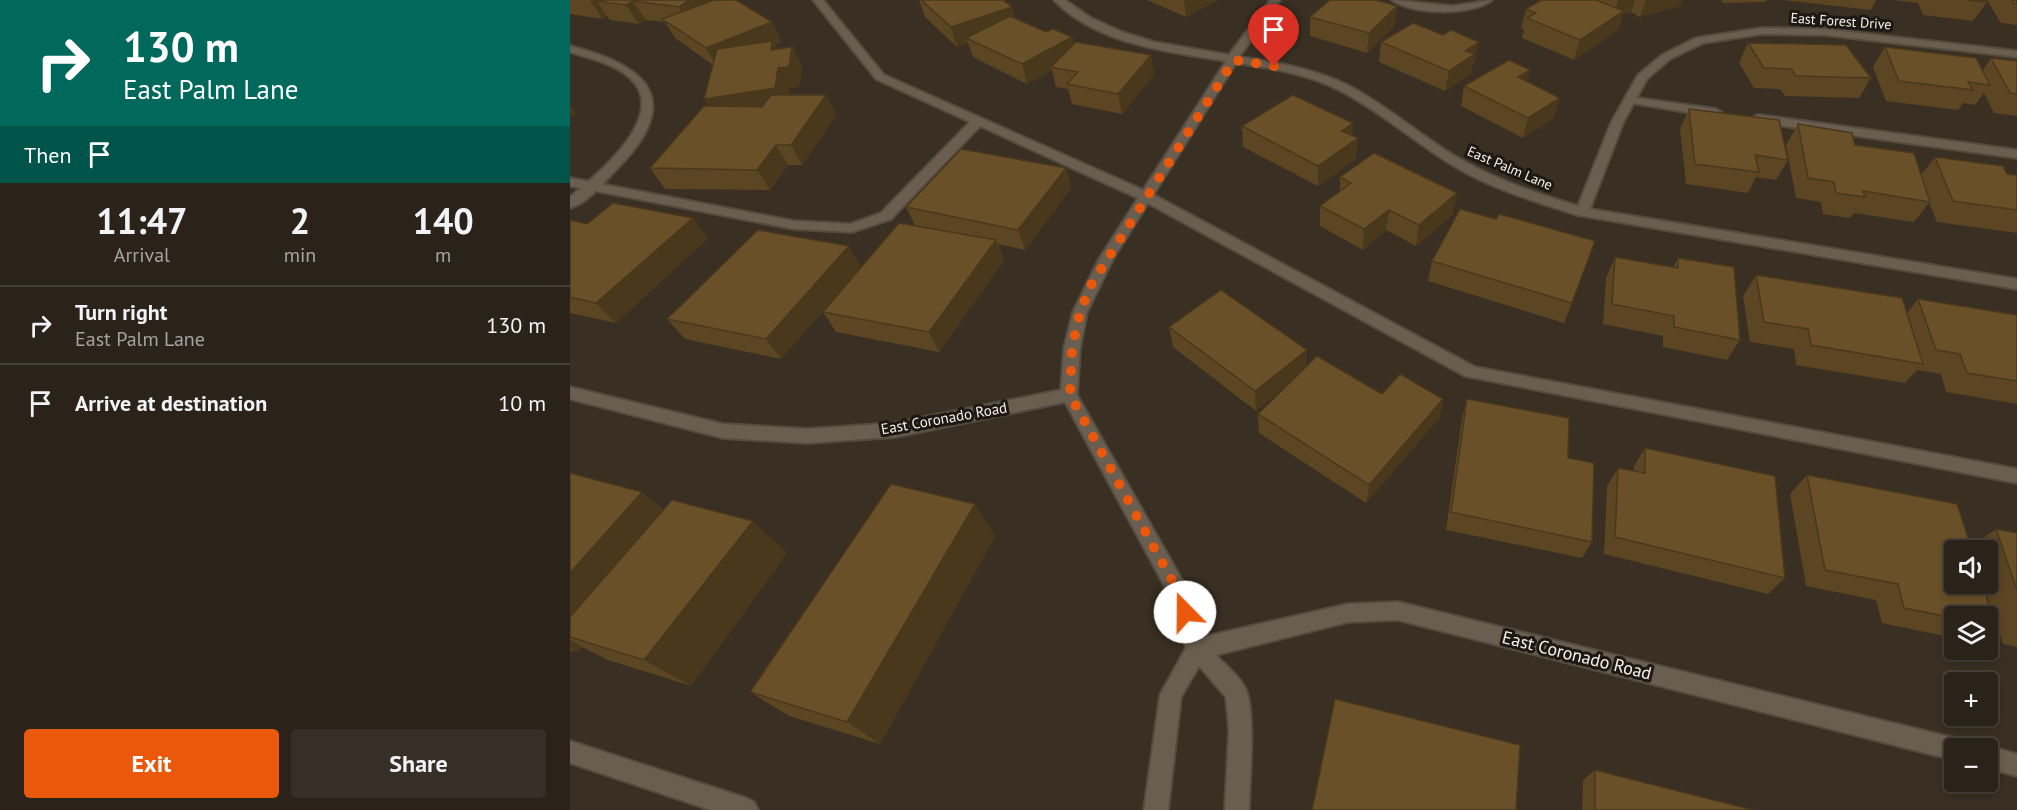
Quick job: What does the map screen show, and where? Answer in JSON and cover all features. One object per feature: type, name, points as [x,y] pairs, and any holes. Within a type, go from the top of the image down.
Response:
[{"type":"street","points":[[818,0],[880,77],[1147,197],[1471,372],[2017,476]]},
{"type":"street","name":"East Palm Lane","points":[[1059,0],[1103,28],[1162,47],[1274,66],[1326,80],[1349,90],[1452,160],[1526,194],[1582,212],[2017,284]]},
{"type":"street","points":[[1237,810],[1240,730],[1236,693],[1197,649],[1179,593],[1070,395],[1072,348],[1080,312],[1106,259],[1264,12],[1275,0]]},
{"type":"street","points":[[1397,0],[1430,9],[1455,10],[1471,8],[1487,0]]},
{"type":"street","name":"East Forest Drive","points":[[1582,212],[1617,123],[1642,77],[1666,57],[1700,40],[1762,32],[1824,32],[2017,54]]},
{"type":"street","points":[[570,49],[603,56],[618,63],[633,74],[646,95],[646,122],[638,138],[618,165],[570,204]]},
{"type":"street","points":[[1630,100],[1724,114]]},
{"type":"street","points":[[1747,117],[2017,154]]},
{"type":"street","points":[[570,182],[794,225],[852,228],[886,216],[978,122]]},
{"type":"street","name":"East Coronado Road","points":[[570,393],[723,431],[807,436],[895,430],[1070,395]]},
{"type":"street","name":"East Coronado Road","points":[[1197,649],[1348,613],[1398,610],[1944,746]]},
{"type":"street","points":[[1156,810],[1171,695],[1197,649]]},
{"type":"street","points":[[570,752],[746,810]]},
{"type":"street","points":[[1998,760],[2017,765]]},
{"type":"building","points":[[598,0],[689,0],[679,7],[633,1],[626,5]]},
{"type":"building","points":[[714,0],[736,0],[772,22],[706,48],[662,19]]},
{"type":"building","points":[[921,0],[1003,0],[1012,7],[951,27]]},
{"type":"building","points":[[1330,0],[1376,0],[1397,6],[1369,33],[1310,17]]},
{"type":"building","points":[[1541,0],[1596,0],[1624,11],[1580,40],[1527,18],[1536,13],[1526,9]]},
{"type":"building","points":[[1010,16],[1046,32],[1053,29],[1072,37],[1022,64],[966,38]]},
{"type":"building","points":[[1413,23],[1443,35],[1451,30],[1479,42],[1465,51],[1475,54],[1449,71],[1381,42]]},
{"type":"building","points":[[772,41],[771,50],[792,47],[789,67],[778,68],[775,88],[704,99],[717,49]]},
{"type":"building","points":[[1076,42],[1151,55],[1118,94],[1067,84],[1078,72],[1051,67]]},
{"type":"building","points":[[1748,43],[1846,45],[1871,78],[1796,76],[1791,69],[1764,68]]},
{"type":"building","points":[[1885,47],[1976,58],[1990,85],[1968,82],[1973,90],[1899,81]]},
{"type":"building","points":[[1991,58],[2017,61],[2017,94],[2010,93]]},
{"type":"building","points":[[1509,60],[1530,70],[1518,77],[1560,98],[1528,118],[1464,86]]},
{"type":"building","points":[[771,95],[826,95],[791,145],[776,145],[757,170],[650,168],[704,106],[762,107]]},
{"type":"building","points":[[1293,95],[1353,123],[1342,131],[1358,138],[1318,166],[1242,126]]},
{"type":"building","points":[[1689,109],[1779,120],[1788,160],[1755,155],[1759,172],[1695,164]]},
{"type":"building","points":[[1798,124],[1852,133],[1855,145],[1914,153],[1930,202],[1863,191],[1865,197],[1836,193],[1834,182],[1808,178]]},
{"type":"building","points":[[961,149],[1066,168],[1018,230],[906,207]]},
{"type":"building","points":[[1374,153],[1457,193],[1419,225],[1389,210],[1364,229],[1320,206],[1351,183],[1340,177]]},
{"type":"building","points":[[1935,157],[2003,166],[2007,174],[2017,175],[2017,210],[1953,201]]},
{"type":"building","points":[[613,203],[693,218],[596,303],[570,297],[570,220],[587,224]]},
{"type":"building","points":[[1460,209],[1496,219],[1499,214],[1595,241],[1572,303],[1432,261]]},
{"type":"building","points":[[899,223],[996,240],[929,332],[823,312]]},
{"type":"building","points":[[758,230],[849,246],[766,339],[667,319]]},
{"type":"building","points":[[1615,257],[1678,268],[1678,258],[1734,267],[1740,340],[1674,327],[1674,316],[1612,304]]},
{"type":"building","points":[[1756,275],[1902,298],[1923,364],[1811,345],[1808,329],[1764,322]]},
{"type":"building","points":[[1221,290],[1307,350],[1255,391],[1169,327]]},
{"type":"building","points":[[1918,299],[2017,315],[2017,381],[1967,373],[1960,354],[1936,350]]},
{"type":"building","points":[[1317,356],[1382,394],[1400,374],[1443,399],[1369,485],[1258,414]]},
{"type":"building","points":[[1467,399],[1569,418],[1568,458],[1594,463],[1592,542],[1451,512]]},
{"type":"building","points":[[1645,448],[1775,476],[1785,578],[1615,537],[1618,468],[1645,473]]},
{"type":"building","points":[[570,473],[642,492],[570,573]]},
{"type":"building","points":[[1807,475],[1957,504],[1969,540],[1944,540],[1944,594],[1985,594],[1989,606],[1944,606],[1944,616],[1904,608],[1898,584],[1825,570]]},
{"type":"building","points":[[891,484],[975,504],[847,722],[750,692]]},
{"type":"building","points":[[672,500],[753,521],[644,660],[570,637],[570,617]]},
{"type":"building","points":[[1996,529],[2017,533],[2017,590]]},
{"type":"building","points":[[1335,699],[1520,745],[1516,810],[1312,810]]},
{"type":"building","points":[[1595,770],[1753,810],[1595,810]]},
{"type":"route","points":[[1185,612],[1179,593],[1135,517],[1070,395],[1072,348],[1080,312],[1091,285],[1234,60],[1274,66]]}]
